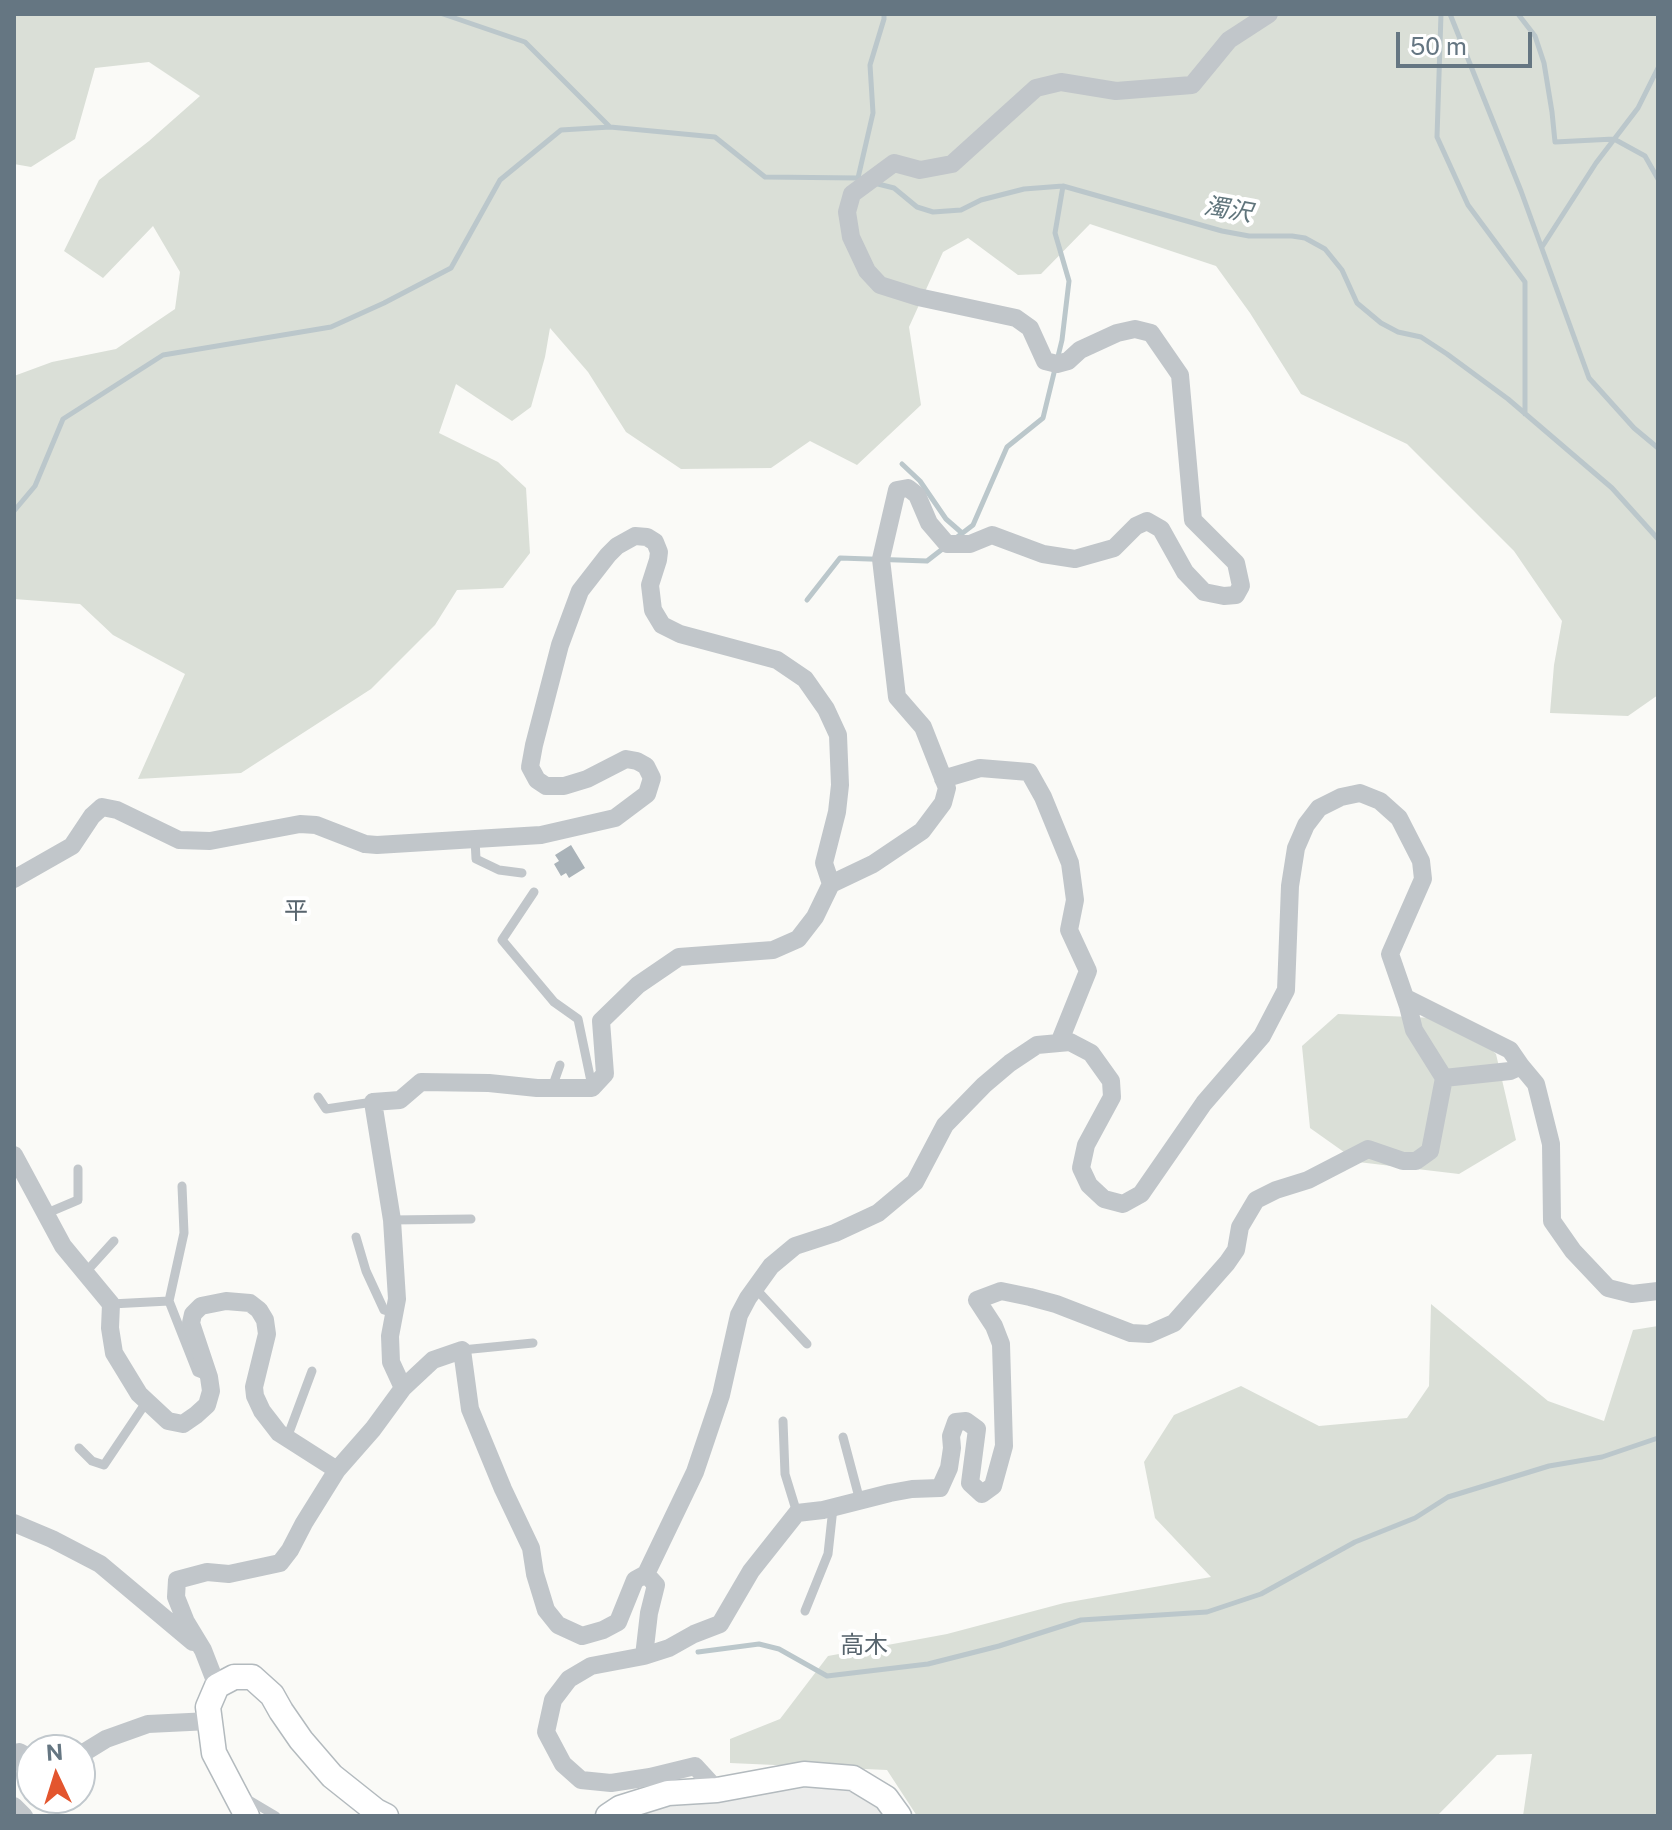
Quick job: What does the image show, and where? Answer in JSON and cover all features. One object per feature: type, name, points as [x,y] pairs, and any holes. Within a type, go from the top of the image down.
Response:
[{"type":"main road","points":[[247,1816],[214,1753],[208,1707],[217,1686],[234,1677],[252,1677],[272,1695],[301,1740],[332,1776],[386,1816]]},
{"type":"main road","points":[[608,1816],[620,1808],[668,1793],[717,1790],[804,1774],[853,1778],[886,1798],[899,1816]]},
{"type":"street","points":[[403,1388],[391,1362],[390,1336],[397,1299],[392,1220],[373,1102],[400,1100],[421,1082],[592,1088],[605,1074],[601,1021],[638,985],[679,957],[773,950],[798,939],[815,917],[831,884],[873,864],[922,831],[943,803],[947,788],[923,727],[897,697],[881,559],[897,490],[908,488],[917,495],[929,523],[947,544],[970,544],[992,535],[1043,554],[1075,559],[1114,548],[1136,526],[1147,521],[1161,529],[1185,572],[1204,592],[1236,595],[1241,586],[1236,563],[1193,520],[1180,375],[1151,333],[1135,329],[1117,333],[1080,350],[1068,361],[1057,364],[1045,361],[1030,328],[1016,318],[918,297],[880,285],[867,271],[851,237],[847,212],[852,194],[894,163],[920,170],[952,164],[1036,88],[1061,82],[1116,91],[1192,85],[1229,40],[1269,14]]},
{"type":"street","points":[[14,879],[72,846],[92,816],[102,807],[117,810],[179,840],[210,841],[300,824],[316,825],[365,844],[377,845],[541,835],[615,818],[647,794],[652,778],[646,766],[626,759],[587,779],[564,786],[546,786],[537,780],[530,767],[560,645],[580,591],[617,546],[635,536],[647,537],[655,542],[659,552],[650,585],[653,610],[662,625],[680,634],[777,660],[805,679],[826,709],[838,735],[840,785],[837,812],[824,863],[831,884]]},
{"type":"street","points":[[943,779],[980,768],[1029,772],[1043,797],[1070,863],[1075,900],[1069,930],[1088,971],[1059,1043]]},
{"type":"street","points":[[217,1686],[176,1597],[177,1580],[207,1572],[229,1574],[280,1563],[337,1470],[403,1388],[433,1360],[462,1350],[470,1409],[531,1548],[546,1610],[558,1625],[582,1636],[618,1622],[635,1580],[646,1574],[695,1472],[721,1395],[739,1315],[771,1266],[795,1246],[835,1233],[878,1213],[915,1182],[945,1125],[984,1085],[1037,1045],[1070,1042],[1091,1053],[1111,1081],[1112,1097],[1086,1145],[1081,1168],[1089,1185],[1104,1199],[1123,1204],[1141,1194],[1204,1103],[1262,1036],[1286,990],[1290,886],[1296,848],[1306,825],[1319,808],[1341,797],[1360,793],[1380,801],[1399,818],[1421,861],[1423,879],[1390,954],[1414,1030],[1444,1078],[1430,1151],[1416,1161],[1403,1161],[1368,1149],[1308,1180],[1256,1200],[1240,1227],[1236,1250],[1215,1277],[1174,1323],[1149,1334],[1131,1333],[1056,1304],[1001,1291],[977,1300],[994,1326],[1001,1344],[1004,1446],[993,1486],[982,1494],[970,1483],[977,1429],[966,1421],[956,1422],[951,1436],[949,1468],[940,1488],[912,1489],[833,1508],[797,1513],[751,1571],[720,1624],[669,1648],[591,1666],[569,1679],[553,1700],[546,1732],[563,1764],[581,1780],[611,1783],[695,1766],[717,1790]]},
{"type":"street","points":[[1406,998],[1510,1050],[1536,1084],[1551,1144],[1552,1221],[1573,1251],[1608,1288],[1632,1294],[1658,1291]]},
{"type":"street","points":[[1444,1078],[1510,1071],[1521,1066]]},
{"type":"street","points":[[14,1155],[63,1246],[111,1304],[110,1328],[114,1353],[139,1394],[168,1421],[183,1424],[207,1405],[211,1391],[209,1377],[191,1323],[193,1314],[201,1306],[226,1301],[250,1303],[265,1320],[267,1334],[254,1387],[262,1411],[279,1433],[337,1470]]},
{"type":"street","points":[[14,1523],[100,1564],[203,1650]]},
{"type":"street","points":[[644,1656],[656,1585],[646,1574]]},
{"type":"street","points":[[96,1745],[148,1724],[210,1721]]},
{"type":"street","points":[[14,1806],[24,1816]]},
{"type":"lane","points":[[475,839],[476,859],[499,870],[522,873]]},
{"type":"lane","points":[[534,892],[502,940],[554,1002],[578,1019],[592,1088]]},
{"type":"lane","points":[[543,1088],[554,1082],[560,1065]]},
{"type":"lane","points":[[318,1097],[326,1109],[373,1102]]},
{"type":"lane","points":[[45,1214],[78,1200],[78,1169]]},
{"type":"lane","points":[[182,1186],[184,1233],[169,1301],[197,1372],[209,1377]]},
{"type":"lane","points":[[392,1220],[471,1219]]},
{"type":"lane","points":[[356,1237],[366,1271],[384,1310],[394,1313]]},
{"type":"lane","points":[[85,1273],[114,1241]]},
{"type":"lane","points":[[755,1288],[807,1344]]},
{"type":"lane","points":[[111,1304],[169,1301]]},
{"type":"lane","points":[[462,1350],[533,1343]]},
{"type":"lane","points":[[287,1438],[312,1371]]},
{"type":"lane","points":[[79,1448],[92,1461],[104,1465],[147,1401]]},
{"type":"lane","points":[[783,1421],[785,1474],[797,1513]]},
{"type":"lane","points":[[843,1437],[860,1501]]},
{"type":"lane","points":[[805,1611],[828,1554],[833,1508]]},
{"type":"lane","points":[[234,1791],[276,1816]]},
{"type":"shaded area","points":[[14,14],[1658,14],[1658,695],[1628,716],[1550,713],[1562,621],[1514,551],[1407,444],[1301,394],[1216,266],[1090,224],[1041,274],[1018,275],[968,238],[943,252],[909,327],[921,405],[857,465],[810,441],[771,468],[681,469],[626,432],[588,372],[550,328],[531,407],[512,421],[456,384],[439,433],[498,462],[526,488],[530,553],[503,588],[457,590],[435,625],[371,689],[241,773],[138,779],[185,674],[113,635],[80,604],[14,599],[14,376],[52,362],[116,349],[175,309],[180,272],[153,226],[103,278],[64,251],[99,180],[200,96],[149,62],[95,68],[75,139],[31,167],[14,164]]},
{"type":"shaded area","points":[[1338,1014],[1460,1019],[1496,1054],[1516,1140],[1459,1174],[1358,1162],[1310,1128],[1302,1046]]},
{"type":"shaded area","points":[[1431,1304],[1548,1401],[1604,1421],[1633,1330],[1658,1326],[1658,1816],[1523,1816],[1532,1754],[1497,1755],[1437,1816],[917,1816],[887,1770],[730,1763],[730,1739],[780,1719],[828,1656],[947,1634],[1064,1603],[1211,1577],[1155,1518],[1144,1462],[1174,1415],[1241,1386],[1319,1426],[1407,1418],[1429,1386]]},
{"type":"shaded area","points":[[815,1780],[850,1787],[884,1816],[631,1816],[658,1803]]},
{"type":"building","points":[[571,845],[585,868],[569,878],[566,873],[561,876],[554,864],[559,861],[555,855]]},
{"type":"waterway","points":[[443,14],[525,42],[610,127],[715,137],[765,177],[858,178]]},
{"type":"waterway","name":"濁沢","points":[[864,180],[858,178],[873,113],[870,65],[884,14]]},
{"type":"waterway","points":[[1441,14],[1437,137],[1468,205],[1525,282],[1525,414]]},
{"type":"waterway","points":[[1450,14],[1521,191],[1589,378],[1634,428],[1658,448]]},
{"type":"waterway","points":[[1518,14],[1535,36],[1544,63],[1555,142],[1614,139],[1645,156],[1658,179]]},
{"type":"waterway","points":[[1542,247],[1596,163],[1638,108],[1658,68]]},
{"type":"waterway","points":[[14,511],[35,486],[63,419],[163,355],[331,327],[451,268],[500,180],[561,130],[610,127]]},
{"type":"waterway","name":"濁沢","points":[[874,183],[894,188],[917,207],[933,212],[961,210],[981,200],[1024,189],[1063,186],[1222,231],[1249,236],[1305,238],[1325,249],[1342,270],[1357,303],[1381,323],[1398,332],[1421,337],[1508,399],[1612,488],[1658,539]]},
{"type":"waterway","points":[[956,538],[973,525],[1007,447],[1043,418],[1062,340],[1069,281],[1055,233],[1063,186]]},
{"type":"waterway","points":[[902,464],[920,481],[946,519],[962,533]]},
{"type":"waterway","points":[[807,600],[840,558],[927,561],[945,547]]},
{"type":"waterway","points":[[698,1652],[759,1644],[779,1649],[827,1676],[928,1664],[1081,1620],[1207,1612],[1261,1594],[1355,1542],[1415,1518],[1448,1497],[1549,1466],[1602,1457],[1658,1438]]},
{"type":"district","name":"平","points":[[296,912]]},
{"type":"district","name":"高木","points":[[864,1646]]}]
